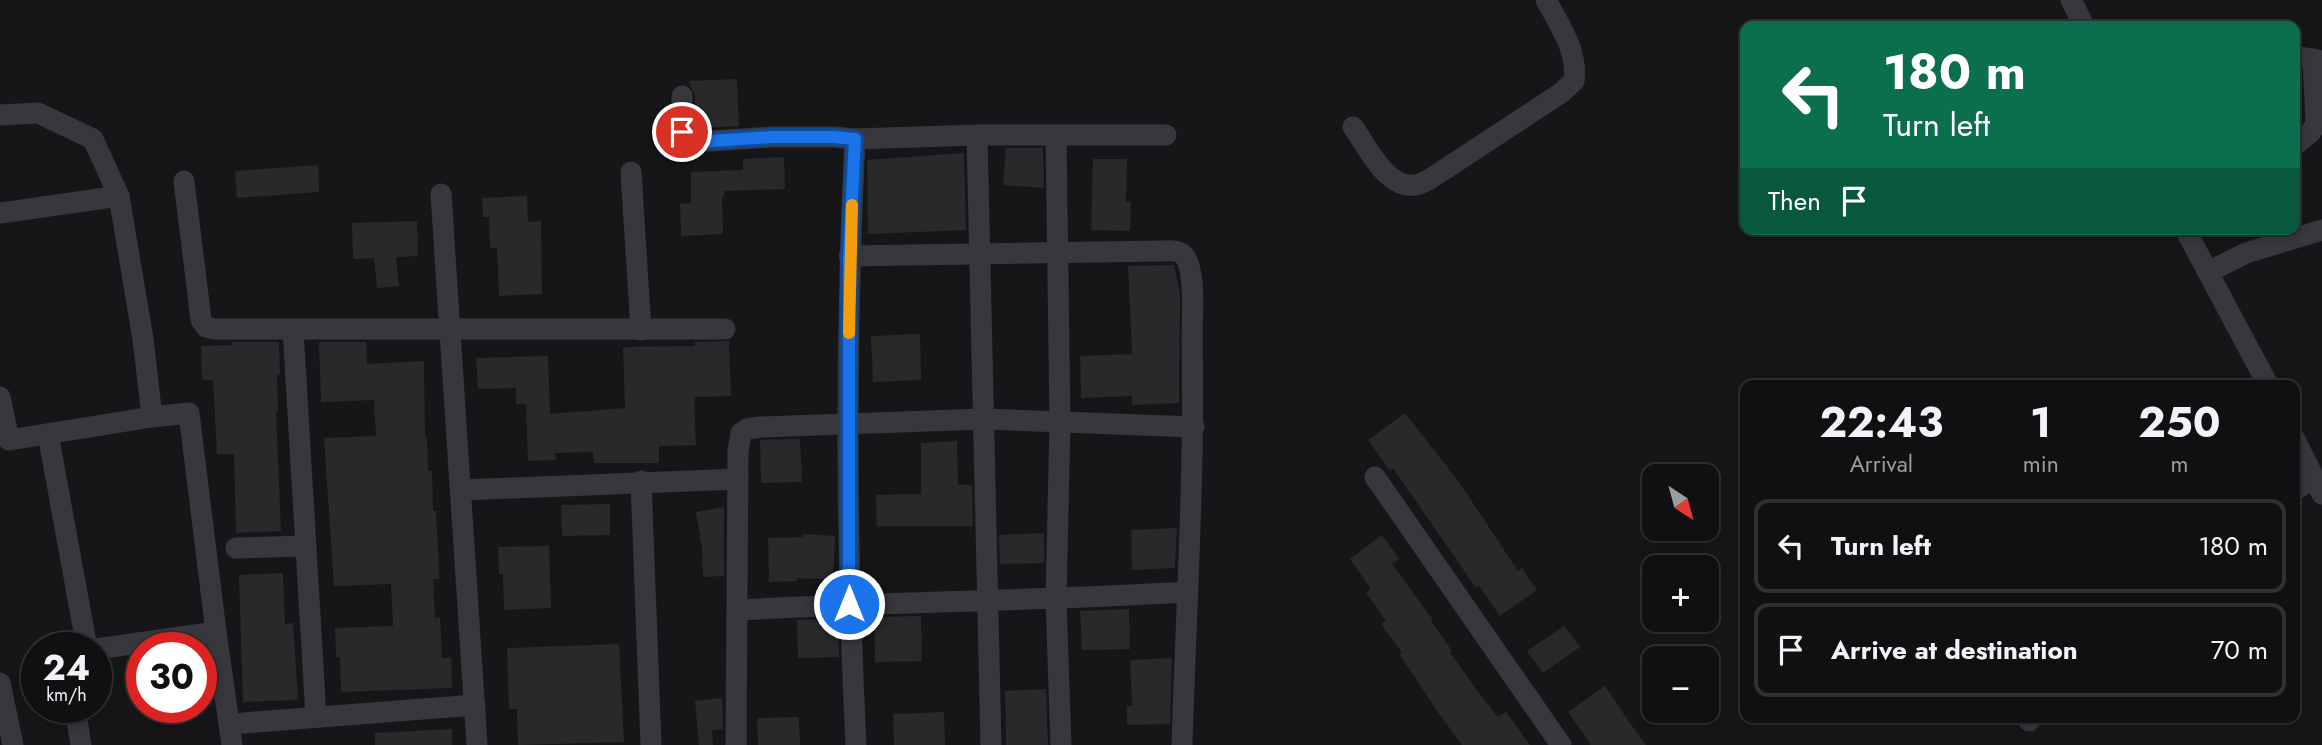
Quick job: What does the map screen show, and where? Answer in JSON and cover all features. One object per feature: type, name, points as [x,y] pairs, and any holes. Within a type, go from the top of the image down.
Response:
[{"type":"street","points":[[1353,127],[1387,174],[1395,181],[1414,186],[1561,93],[1574,81],[1575,61],[1571,47],[1546,0]]},
{"type":"street","points":[[2071,0],[2082,21]]},
{"type":"street","points":[[2300,141],[2311,132],[2316,123],[2310,59]]},
{"type":"street","points":[[682,96],[682,132],[687,139],[696,142],[772,137],[855,139],[1166,135]]},
{"type":"street","points":[[0,115],[38,113],[93,139],[118,196],[143,339],[152,417]]},
{"type":"street","points":[[1056,135],[1060,422],[1056,600],[1061,745]]},
{"type":"street","points":[[977,136],[991,745]]},
{"type":"street","points":[[855,139],[849,256],[849,604],[856,745]]},
{"type":"street","points":[[631,172],[640,330]]},
{"type":"street","points":[[184,181],[201,320],[206,327],[725,329]]},
{"type":"street","points":[[441,194],[477,745]]},
{"type":"street","points":[[0,213],[118,196]]},
{"type":"street","points":[[2300,233],[2322,230]]},
{"type":"street","points":[[2188,235],[2265,380]]},
{"type":"street","points":[[2208,272],[2246,253],[2263,237]]},
{"type":"street","points":[[849,256],[980,255],[1058,251],[1161,251],[1180,252],[1185,256],[1190,269],[1194,427],[1182,745]]},
{"type":"street","points":[[293,329],[316,717]]},
{"type":"street","points":[[0,397],[9,440],[189,413],[216,632]]},
{"type":"street","points":[[736,745],[738,440],[741,433],[747,429],[984,419],[1194,427]]},
{"type":"street","points":[[48,434],[84,632]]},
{"type":"street","points":[[2300,450],[2318,486],[2300,489]]},
{"type":"street","points":[[1375,477],[1561,745]]},
{"type":"street","points":[[460,490],[738,479]]},
{"type":"street","points":[[641,481],[651,745]]},
{"type":"street","points":[[236,548],[306,546]]},
{"type":"street","points":[[738,610],[849,604],[1056,600],[1186,592]]},
{"type":"street","points":[[217,639],[232,745]]},
{"type":"street","points":[[0,683],[13,745]]},
{"type":"street","points":[[243,723],[475,705]]},
{"type":"street","points":[[78,723],[81,745]]},
{"type":"building","points":[[737,79],[739,126],[698,128],[695,122],[695,95],[688,81]]},
{"type":"building","points":[[1006,148],[1043,148],[1044,188],[1003,185]]},
{"type":"building","points":[[964,153],[966,230],[868,234],[867,160]]},
{"type":"building","points":[[784,157],[785,189],[724,191],[723,234],[681,236],[680,204],[691,203],[691,172],[743,170],[743,159]]},
{"type":"building","points":[[1093,159],[1127,159],[1126,202],[1131,202],[1130,231],[1091,230]]},
{"type":"building","points":[[318,165],[319,192],[237,198],[235,171]]},
{"type":"building","points":[[527,196],[528,222],[541,221],[542,294],[499,296],[497,248],[490,248],[489,217],[483,217],[482,198]]},
{"type":"building","points":[[417,221],[418,256],[396,257],[399,286],[377,288],[374,258],[353,259],[352,223]]},
{"type":"building","points":[[1174,265],[1180,295],[1179,403],[1132,405],[1132,396],[1081,398],[1080,356],[1132,354],[1128,266]]},
{"type":"building","points":[[920,334],[921,380],[873,382],[871,336]]},
{"type":"building","points":[[729,341],[731,396],[694,397],[696,445],[659,446],[659,463],[594,463],[593,452],[555,453],[556,460],[528,461],[526,404],[516,404],[516,388],[478,389],[476,358],[548,356],[550,414],[625,408],[623,347],[695,346],[695,342]]},
{"type":"building","points":[[232,342],[279,342],[280,375],[277,375],[276,411],[281,531],[236,533],[234,454],[217,454],[213,380],[202,380],[201,346],[232,345]]},
{"type":"building","points":[[319,342],[366,342],[367,364],[424,361],[425,437],[428,471],[432,471],[433,511],[436,511],[438,546],[439,579],[433,579],[435,618],[440,618],[442,658],[451,658],[452,688],[341,692],[340,657],[336,657],[335,628],[393,626],[391,584],[334,586],[324,438],[376,436],[374,400],[321,402]]},
{"type":"building","points":[[1405,413],[1459,482],[1518,571],[1522,568],[1537,590],[1500,616],[1479,586],[1476,588],[1393,468],[1390,471],[1368,440]]},
{"type":"building","points":[[800,439],[802,482],[761,483],[760,440]]},
{"type":"building","points":[[957,441],[958,485],[972,485],[973,526],[877,526],[876,495],[921,494],[921,443]]},
{"type":"building","points":[[610,504],[610,535],[562,536],[561,505]]},
{"type":"building","points":[[724,507],[724,576],[703,577],[702,548],[696,512]]},
{"type":"building","points":[[1177,528],[1175,568],[1132,570],[1131,530]]},
{"type":"building","points":[[1044,533],[1044,563],[1000,564],[999,535]]},
{"type":"building","points":[[803,534],[835,536],[833,580],[797,578],[797,581],[769,582],[768,538],[803,537]]},
{"type":"building","points":[[1382,535],[1399,559],[1392,564],[1433,620],[1431,621],[1452,651],[1450,652],[1478,692],[1498,717],[1506,712],[1530,745],[1462,745],[1435,708],[1381,624],[1386,621],[1366,593],[1371,589],[1350,559]]},
{"type":"building","points":[[549,546],[551,608],[504,610],[503,574],[499,574],[498,547]]},
{"type":"building","points":[[283,573],[285,624],[293,623],[298,700],[243,702],[239,575]]},
{"type":"building","points":[[1129,609],[1130,649],[1082,650],[1080,611]]},
{"type":"building","points":[[921,616],[922,661],[875,662],[874,617]]},
{"type":"building","points":[[838,619],[839,657],[798,658],[797,620]]},
{"type":"building","points":[[1564,626],[1580,647],[1543,673],[1527,651]]},
{"type":"building","points":[[619,644],[624,742],[518,745],[517,709],[509,709],[507,648]]},
{"type":"building","points":[[1172,658],[1170,724],[1127,725],[1127,706],[1132,706],[1130,660]]},
{"type":"building","points":[[1605,686],[1646,745],[1591,745],[1568,712]]},
{"type":"building","points":[[1046,689],[1048,745],[1006,745],[1005,691]]},
{"type":"building","points":[[722,698],[723,729],[712,730],[713,745],[699,745],[695,701]]},
{"type":"building","points":[[944,712],[945,745],[894,745],[893,714]]},
{"type":"building","points":[[799,717],[800,745],[758,745],[757,718]]},
{"type":"building","points":[[452,729],[452,745],[375,745],[375,733]]},
{"type":"slow traffic","points":[[849,333],[852,205]]},
{"type":"route","points":[[682,132],[687,139],[696,142],[772,137],[855,139],[849,256],[849,604]]}]
